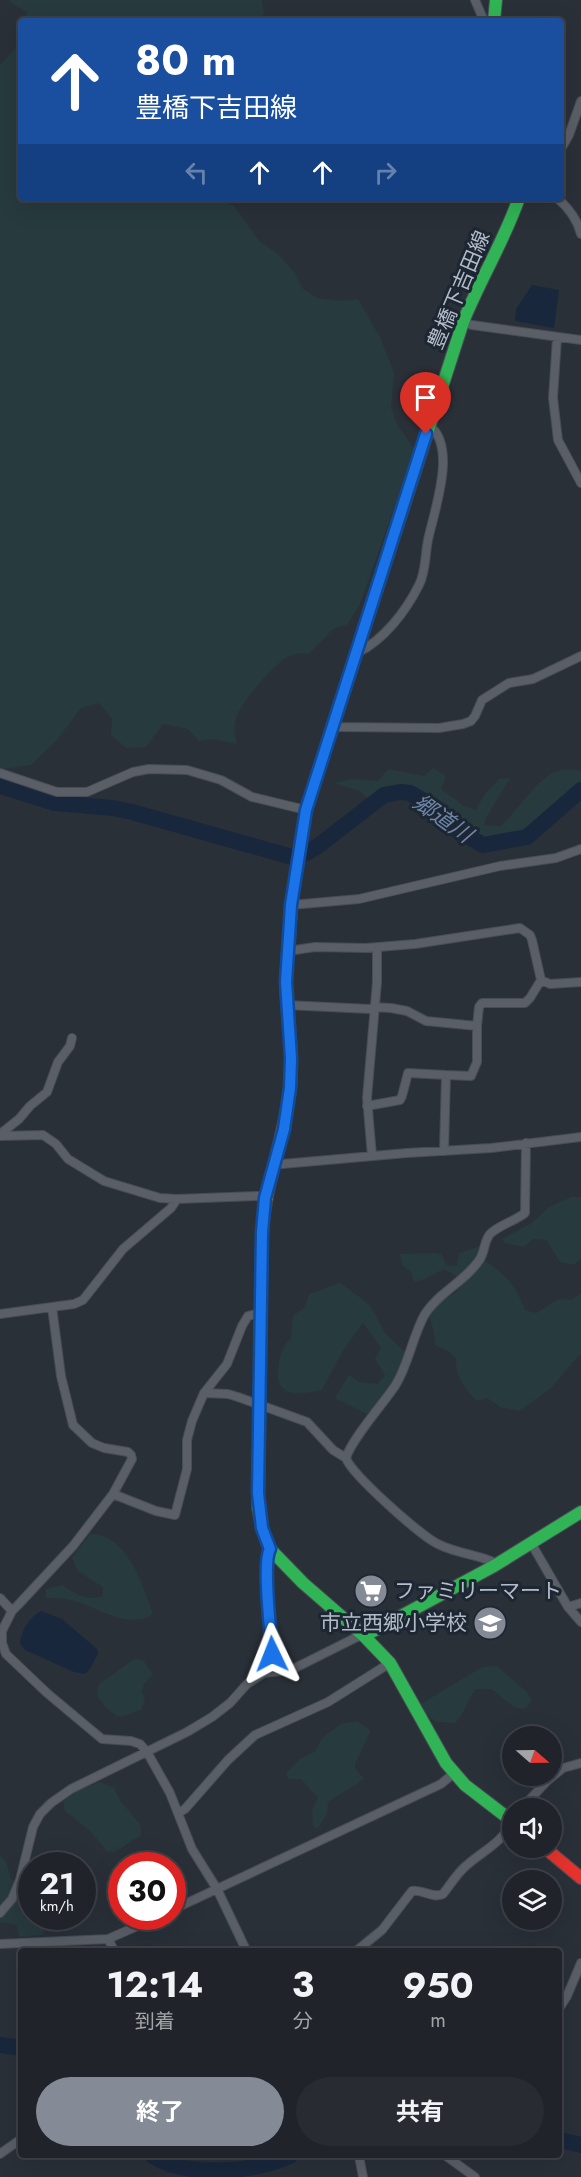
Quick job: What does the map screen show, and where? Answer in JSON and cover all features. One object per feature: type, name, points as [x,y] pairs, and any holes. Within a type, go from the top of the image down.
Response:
[{"type":"main road","points":[[494,18],[496,0]]},
{"type":"main road","name":"豊橋下吉田線","points":[[502,1813],[465,1785],[454,1773],[437,1750],[390,1663],[364,1636],[303,1583],[270,1549],[262,1528],[258,1507],[258,1404],[262,1232],[265,1198],[284,1129],[290,1088],[291,1058],[286,1005],[288,951],[291,905],[306,810],[331,725],[463,322],[518,201]]},
{"type":"main road","points":[[364,1636],[494,1566],[581,1512]]},
{"type":"main road","points":[[557,1858],[581,1878]]},
{"type":"street","points":[[475,0],[483,18]]},
{"type":"street","points":[[564,144],[581,101]]},
{"type":"street","points":[[560,201],[579,224],[581,234]]},
{"type":"street","points":[[463,322],[557,339],[581,340]]},
{"type":"street","points":[[557,339],[553,398],[558,440],[581,483]]},
{"type":"street","points":[[355,654],[380,637],[396,620],[422,579],[428,538],[441,491],[440,441],[436,430],[429,425]]},
{"type":"street","points":[[331,725],[338,727],[439,728],[463,724],[471,721],[482,700],[509,683],[533,679],[581,656]]},
{"type":"street","points":[[0,773],[57,792],[87,792],[134,772],[187,770],[221,780],[252,797],[306,810]]},
{"type":"street","points":[[291,905],[359,899],[501,866],[556,858],[581,849]]},
{"type":"street","points":[[288,951],[315,947],[377,948],[445,941],[520,928],[530,935],[541,980],[525,1002],[482,1003],[479,1007],[477,1062],[471,1076],[408,1074],[399,1100],[367,1107]]},
{"type":"street","points":[[372,1156],[367,1107],[377,982],[377,948]]},
{"type":"street","points":[[541,980],[550,984],[581,982]]},
{"type":"street","points":[[286,1005],[370,1010],[374,1007],[407,1011],[426,1021],[477,1026]]},
{"type":"street","points":[[0,1135],[47,1092],[58,1062],[70,1046],[72,1038]]},
{"type":"street","points":[[444,1151],[446,1075]]},
{"type":"street","points":[[0,1135],[43,1135],[56,1144],[69,1159],[104,1181],[160,1198],[256,1196],[265,1198]]},
{"type":"street","points":[[274,1162],[282,1164],[444,1151],[581,1137]]},
{"type":"street","points":[[494,1566],[491,1561],[476,1555],[451,1550],[435,1543],[419,1532],[363,1481],[348,1465],[346,1458],[352,1445],[396,1384],[414,1337],[434,1302],[467,1274],[480,1258],[486,1239],[491,1232],[525,1213],[526,1143]]},
{"type":"street","points":[[0,1314],[74,1304],[83,1300],[92,1292],[123,1249],[171,1208],[177,1199]]},
{"type":"street","points":[[52,1307],[61,1376],[74,1425],[93,1443],[131,1455],[129,1466],[113,1494],[73,1546],[12,1611],[2,1631],[2,1643],[6,1654],[47,1694],[102,1739],[131,1741],[140,1744],[147,1752],[170,1793],[192,1849],[217,1889],[245,1948]]},
{"type":"street","points":[[113,1494],[156,1511],[175,1515],[187,1469],[188,1433],[204,1393],[227,1364],[248,1316],[260,1313]]},
{"type":"street","points":[[204,1393],[228,1394],[307,1422],[333,1450],[346,1458]]},
{"type":"street","points":[[531,1543],[568,1607],[581,1622]]},
{"type":"street","points":[[270,1549],[267,1554],[267,1586],[272,1672]]},
{"type":"street","points":[[0,1598],[12,1611]]},
{"type":"street","points":[[568,1607],[581,1603]]},
{"type":"street","points":[[0,1913],[12,1899],[20,1880],[33,1827],[40,1814],[51,1803],[71,1790],[212,1717],[230,1703],[247,1684],[264,1672],[291,1670],[357,1637],[364,1636]]},
{"type":"street","points":[[178,1813],[185,1809],[228,1760],[255,1735],[320,1706],[390,1663]]},
{"type":"street","points":[[531,1798],[547,1780],[563,1768],[581,1763]]},
{"type":"street","points":[[186,1903],[441,1784],[454,1773]]},
{"type":"street","points":[[360,1948],[382,1930],[412,1891],[418,1890],[434,1896],[443,1894],[458,1873],[496,1844],[502,1837]]},
{"type":"street","points":[[0,1944],[108,1939],[128,1930]]},
{"type":"street","points":[[108,1939],[113,1948]]},
{"type":"street","points":[[562,2004],[581,1963]]},
{"type":"street","points":[[0,2154],[18,2141]]},
{"type":"street","points":[[359,2158],[363,2177]]},
{"type":"street","points":[[449,2158],[476,2177]]},
{"type":"green space","points":[[11,0],[262,0],[264,13],[262,18],[26,18],[27,12],[10,2]]},
{"type":"green space","points":[[18,45],[18,201],[223,201],[234,206],[260,242],[277,253],[295,273],[303,289],[317,298],[341,301],[358,299],[380,337],[394,373],[391,408],[398,426],[415,450],[360,604],[347,625],[334,628],[309,654],[291,655],[286,658],[258,685],[237,716],[234,730],[237,744],[213,739],[199,741],[188,729],[163,724],[146,747],[126,748],[111,735],[112,719],[99,703],[81,708],[57,740],[31,765],[0,768],[0,65]]},
{"type":"green space","points":[[433,768],[446,776],[441,789],[464,806],[476,810],[484,795],[499,779],[510,778],[485,820],[485,825],[501,826],[537,786],[553,773],[563,770],[581,771],[581,786],[574,788],[526,828],[507,837],[491,839],[474,836],[457,828],[423,796],[408,788],[393,789],[369,800],[360,791],[334,783],[352,779],[378,781],[388,769],[424,776]]},
{"type":"green space","points":[[571,1197],[581,1197],[581,1259],[574,1265],[560,1262],[546,1240],[533,1239],[524,1247],[505,1243],[502,1239],[532,1223],[549,1207]]},
{"type":"green space","points":[[481,1246],[478,1256],[507,1279],[517,1292],[525,1310],[536,1313],[558,1299],[571,1300],[581,1293],[581,1353],[551,1388],[519,1411],[500,1407],[487,1398],[477,1401],[462,1382],[457,1371],[456,1358],[435,1345],[429,1316],[440,1301],[455,1293],[460,1286],[456,1276],[444,1269],[414,1282],[411,1272],[402,1265],[400,1254],[436,1253],[442,1255],[446,1265],[457,1266],[459,1253]]},
{"type":"green space","points":[[340,1283],[370,1305],[385,1333],[405,1352],[385,1393],[367,1414],[335,1398],[349,1375],[360,1382],[378,1384],[385,1375],[375,1359],[381,1348],[363,1323],[342,1352],[322,1390],[303,1393],[288,1392],[279,1382],[280,1359],[284,1346],[291,1338],[293,1316],[305,1307],[309,1294]]},
{"type":"green space","points":[[90,1534],[103,1536],[124,1552],[139,1576],[153,1614],[143,1619],[123,1619],[71,1600],[46,1598],[46,1589],[62,1585],[87,1598],[103,1596],[103,1587],[78,1571],[72,1558]]},
{"type":"green space","points":[[134,1659],[143,1660],[153,1674],[144,1684],[142,1692],[145,1698],[141,1710],[117,1716],[106,1708],[97,1695],[98,1685]]},
{"type":"green space","points":[[497,1666],[527,1692],[532,1701],[526,1708],[516,1708],[491,1689],[476,1689],[455,1723],[436,1722],[422,1711],[421,1704],[482,1667]]},
{"type":"green space","points":[[357,1721],[370,1730],[355,1766],[364,1778],[328,1802],[327,1814],[317,1829],[313,1826],[312,1811],[318,1798],[301,1779],[289,1779],[286,1773],[300,1759],[314,1752],[323,1737],[341,1724]]},
{"type":"green space","points":[[100,1782],[114,1788],[121,1802],[140,1824],[141,1835],[115,1852],[107,1851],[89,1830],[65,1811],[63,1801],[76,1791]]},
{"type":"green space","points":[[0,1855],[7,1864],[11,1879],[18,1882],[18,1930],[44,1930],[42,1935],[19,1937],[17,1925],[0,1922]]},
{"type":"water","points":[[532,285],[559,290],[554,328],[515,321],[516,309]]},
{"type":"water","points":[[41,1611],[62,1619],[97,1649],[98,1654],[85,1674],[74,1672],[25,1650],[20,1643],[27,1624]]},
{"type":"waterway","name":"郷道川","points":[[0,786],[55,803],[132,812],[292,857]]},
{"type":"waterway","name":"郷道川","points":[[306,853],[384,795],[410,793],[422,800],[445,823],[483,845],[527,837],[581,790]]},
{"type":"waterway","points":[[0,2045],[18,2048]]},
{"type":"waterway","points":[[562,2140],[581,2145]]},
{"type":"waterway","points":[[157,2158],[167,2163],[200,2170],[238,2169],[285,2158]]},
{"type":"traffic: fast","points":[[494,18],[496,0]]},
{"type":"traffic: fast","points":[[340,704],[463,322],[518,201]]},
{"type":"traffic: fast","points":[[262,1239],[258,1507],[262,1528],[270,1549],[303,1583],[364,1636],[390,1663],[446,1763],[465,1785],[502,1814]]},
{"type":"traffic: fast","points":[[364,1636],[494,1566],[581,1512]]},
{"type":"traffic: slow","points":[[262,1239],[266,1201],[290,1090],[291,1050],[286,984],[289,942]]},
{"type":"traffic: jam","points":[[289,942],[291,905],[306,810],[340,704]]},
{"type":"traffic: jam","points":[[557,1858],[581,1878]]},
{"type":"place","name":"ファミリーマート","points":[[371,1591]]},
{"type":"place","name":"市立西郷小学校","points":[[490,1623]]},
{"type":"route","points":[[272,1654],[267,1586],[267,1554],[270,1549],[262,1528],[258,1507],[262,1232],[265,1198],[284,1129],[290,1088],[291,1058],[286,982],[291,905],[301,834],[316,772],[426,434]]}]
